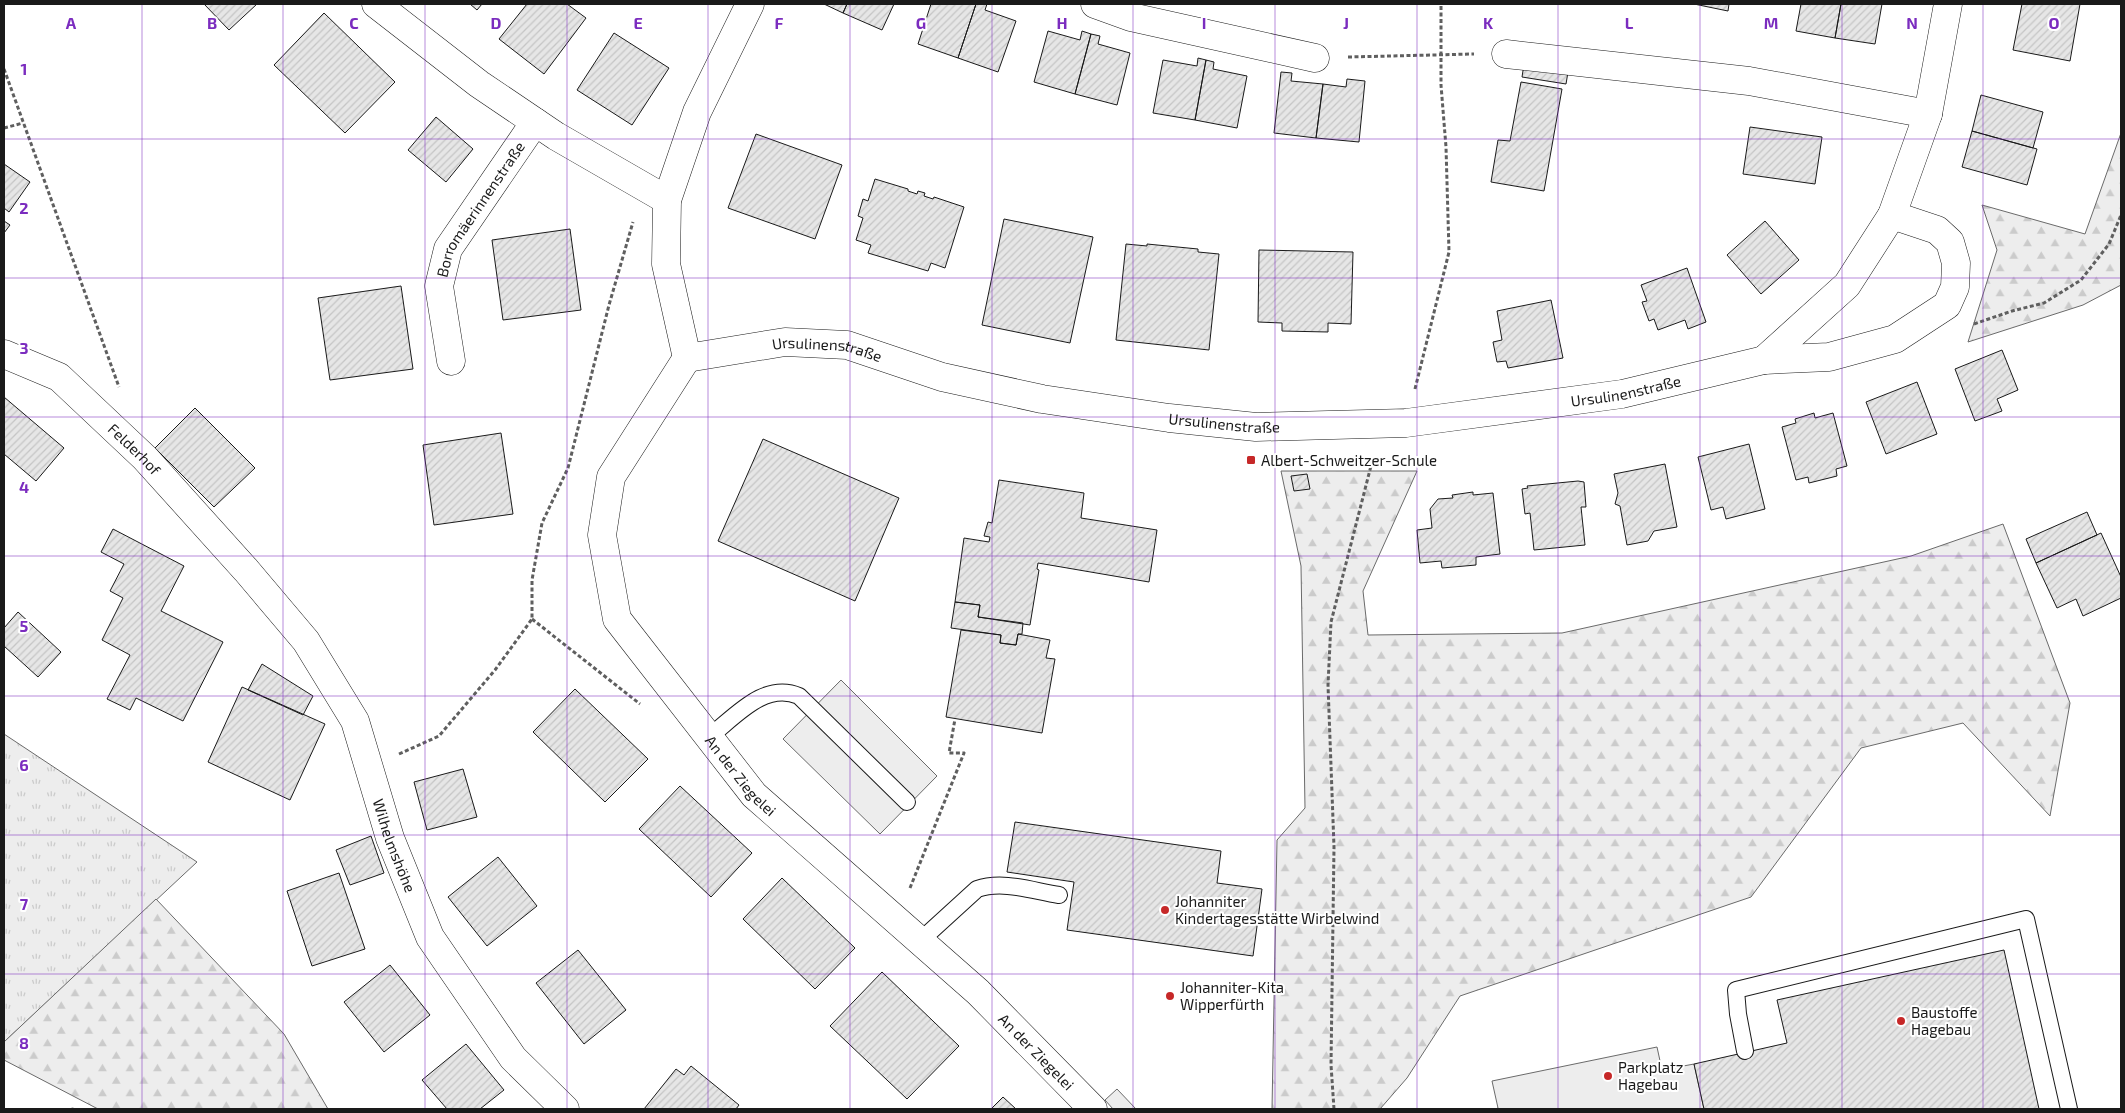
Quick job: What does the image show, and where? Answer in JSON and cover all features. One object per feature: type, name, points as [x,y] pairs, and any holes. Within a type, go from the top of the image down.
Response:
[{"type":"street","points":[[376,4],[479,84],[535,122],[667,200]]},
{"type":"street","points":[[687,358],[666,264],[667,200],[697,112],[750,4]]},
{"type":"street","points":[[1095,4],[1131,17],[1315,58]]},
{"type":"street","name":"Ursulinenstraße","points":[[1764,360],[1847,285],[1892,215],[1928,114],[1948,4]]},
{"type":"street","points":[[1506,54],[1749,80],[1928,114]]},
{"type":"street","name":"Borromäerinnenstraße","points":[[451,361],[439,286],[448,249],[535,122]]},
{"type":"street","name":"Ursulinenstraße","points":[[687,358],[785,342],[847,345],[942,377],[1042,399],[1169,418],[1256,427],[1406,423],[1622,394],[1764,360],[1829,357],[1895,339],[1947,305],[1955,287],[1956,264],[1950,242],[1937,230],[1892,215]]},
{"type":"street","name":"Felderhof","points":[[4,354],[59,377],[145,458],[246,570]]},
{"type":"street","name":"An der Ziegelei","points":[[687,358],[611,477],[602,535],[617,619],[754,795],[978,992],[1093,1109]]},
{"type":"street","name":"Wilhelmshöhe","points":[[246,570],[306,641],[355,721],[390,838],[430,937],[513,1058],[565,1109]]},
{"type":"lane","points":[[709,737],[762,696],[788,691],[799,696],[907,802]]},
{"type":"lane","points":[[920,941],[977,889],[1001,885],[1059,896]]},
{"type":"lane","points":[[1745,1051],[1738,1014],[1736,990],[2026,919],[2069,1109]]},
{"type":"path","points":[[1334,1109],[1331,1064],[1334,846],[1328,685],[1331,622],[1372,462],[1406,453],[1406,423],[1449,252],[1446,147],[1441,85],[1441,4]]},
{"type":"path","points":[[1315,58],[1442,54]]},
{"type":"path","points":[[4,70],[121,393]]},
{"type":"path","points":[[4,128],[23,123]]},
{"type":"path","points":[[368,767],[439,736],[495,670],[532,619],[532,580],[542,523],[568,468],[609,304],[643,186]]},
{"type":"path","points":[[1969,326],[2044,302],[2081,280],[2109,244],[2121,214]]},
{"type":"path","points":[[897,921],[964,753],[949,753],[955,719]]},
{"type":"green space","points":[[2121,133],[2121,285],[2083,305],[1968,342],[1997,250],[1982,205],[2085,234]]},
{"type":"green space","points":[[1281,471],[1417,471],[1363,591],[1368,635],[1562,633],[1911,556],[2003,524],[2070,703],[2050,816],[1963,723],[1861,748],[1751,897],[1460,996],[1407,1078],[1380,1109],[1272,1109],[1277,840],[1305,808],[1301,566]]},
{"type":"green space","points":[[4,734],[197,862],[4,1042]]},
{"type":"green space","points":[[156,899],[284,1034],[328,1109],[98,1109],[4,1060],[4,1042]]},
{"type":"shaded area","points":[[841,680],[937,776],[880,834],[783,739]]},
{"type":"shaded area","name":"Parkplatz Hagebau","points":[[1657,1047],[1662,1070],[1694,1064],[1704,1109],[1495,1109],[1498,1108],[1492,1081]]},
{"type":"shaded area","points":[[1117,1089],[1136,1109],[1113,1109],[1105,1100]]},
{"type":"building","points":[[204,4],[257,4],[229,30]]},
{"type":"building","points":[[470,4],[482,4],[477,10]]},
{"type":"building","points":[[527,4],[567,4],[586,18],[544,74],[499,39]]},
{"type":"building","points":[[824,4],[847,4],[843,13]]},
{"type":"building","points":[[847,4],[894,4],[882,30],[843,13]]},
{"type":"building","points":[[931,4],[976,4],[958,58],[918,44]]},
{"type":"building","points":[[976,4],[987,4],[985,10],[1016,21],[998,72],[958,58]]},
{"type":"building","points":[[1694,4],[1729,4],[1728,11]]},
{"type":"building","points":[[1801,4],[1841,4],[1835,38],[1796,31]]},
{"type":"building","points":[[1841,4],[1882,4],[1875,44],[1835,38]]},
{"type":"building","points":[[2022,4],[2080,4],[2070,61],[2013,50]]},
{"type":"building","points":[[324,13],[395,82],[345,133],[274,65]]},
{"type":"building","points":[[1048,31],[1080,40],[1082,31],[1091,34],[1075,94],[1034,82]]},
{"type":"building","points":[[614,33],[669,68],[632,125],[577,90]]},
{"type":"building","points":[[1091,34],[1100,36],[1098,44],[1130,53],[1117,105],[1075,94]]},
{"type":"building","points":[[1198,58],[1206,60],[1195,120],[1153,113],[1163,60],[1197,66]]},
{"type":"building","points":[[1525,58],[1569,66],[1566,84],[1522,77]]},
{"type":"building","points":[[1206,60],[1214,62],[1213,69],[1247,76],[1237,128],[1195,120]]},
{"type":"building","points":[[1281,72],[1292,73],[1291,81],[1323,84],[1316,138],[1274,133]]},
{"type":"building","points":[[1347,79],[1365,81],[1359,142],[1316,138],[1323,84],[1346,87]]},
{"type":"building","points":[[1521,82],[1562,89],[1544,191],[1491,182],[1498,140],[1510,141]]},
{"type":"building","points":[[1981,95],[2043,112],[2033,148],[1972,131]]},
{"type":"building","points":[[436,117],[473,149],[446,182],[408,150]]},
{"type":"building","points":[[1750,127],[1822,137],[1815,184],[1743,174]]},
{"type":"building","points":[[1972,131],[2037,149],[2027,185],[1962,167]]},
{"type":"building","points":[[756,134],[842,165],[815,239],[728,208]]},
{"type":"building","points":[[4,164],[30,182],[9,212],[4,208]]},
{"type":"building","points":[[875,179],[908,189],[908,191],[917,194],[918,191],[925,193],[924,196],[933,199],[934,197],[964,207],[945,268],[931,263],[928,271],[868,253],[871,245],[856,240],[863,218],[858,216],[863,199],[868,201]]},
{"type":"building","points":[[1004,219],[1093,237],[1070,343],[982,325]]},
{"type":"building","points":[[4,221],[10,225],[4,233]]},
{"type":"building","points":[[1765,221],[1799,260],[1761,294],[1727,255]]},
{"type":"building","points":[[570,229],[581,310],[503,320],[492,240]]},
{"type":"building","points":[[1126,244],[1198,249],[1198,252],[1219,254],[1209,350],[1116,340]]},
{"type":"building","points":[[1259,250],[1353,252],[1351,324],[1328,323],[1328,332],[1282,331],[1282,323],[1258,322]]},
{"type":"building","points":[[1687,268],[1706,322],[1688,329],[1685,320],[1658,330],[1654,319],[1649,321],[1642,302],[1647,301],[1641,285]]},
{"type":"building","points":[[401,286],[413,369],[330,380],[318,298]]},
{"type":"building","points":[[1551,300],[1563,358],[1508,368],[1506,361],[1497,362],[1493,342],[1502,340],[1497,311]]},
{"type":"building","points":[[2002,350],[2018,390],[1997,399],[2002,411],[1975,421],[1955,369]]},
{"type":"building","points":[[1917,382],[1937,434],[1886,454],[1866,402]]},
{"type":"building","points":[[4,397],[64,448],[36,481],[4,454]]},
{"type":"building","points":[[195,408],[255,468],[214,507],[155,448]]},
{"type":"building","points":[[1814,413],[1815,418],[1833,413],[1847,466],[1836,469],[1837,476],[1809,483],[1808,477],[1796,480],[1782,427],[1796,423],[1795,419]]},
{"type":"building","points":[[501,433],[513,514],[434,525],[423,445]]},
{"type":"building","points":[[763,439],[899,498],[855,601],[718,541]]},
{"type":"building","points":[[1749,444],[1765,509],[1726,519],[1723,507],[1711,510],[1698,457]]},
{"type":"building","points":[[1665,464],[1677,527],[1654,531],[1648,541],[1627,545],[1620,506],[1615,504],[1618,493],[1614,474]]},
{"type":"building","points":[[1307,474],[1310,489],[1294,491],[1291,476]]},
{"type":"building","points":[[999,480],[1084,493],[1081,518],[1157,530],[1149,582],[1038,563],[1037,569],[1039,570],[1030,625],[978,617],[980,605],[955,602],[964,538],[989,542],[990,537],[984,536],[988,522],[992,523]]},
{"type":"building","points":[[1584,482],[1586,507],[1581,507],[1585,545],[1534,550],[1530,513],[1525,514],[1522,489],[1528,488],[1527,486]]},
{"type":"building","points":[[1473,492],[1473,495],[1493,493],[1500,554],[1476,557],[1476,565],[1442,568],[1441,561],[1420,563],[1417,530],[1432,528],[1430,509],[1438,499],[1453,498],[1452,495]]},
{"type":"building","points":[[2087,512],[2097,535],[2036,563],[2026,539]]},
{"type":"building","points":[[113,529],[184,566],[161,611],[223,642],[183,721],[136,698],[130,710],[107,699],[130,655],[102,640],[123,598],[110,591],[124,564],[101,552]]},
{"type":"building","points":[[2101,533],[2121,577],[2121,598],[2083,616],[2076,599],[2057,608],[2036,563]]},
{"type":"building","points":[[955,602],[980,605],[978,617],[1023,623],[1022,634],[1018,634],[1016,645],[1000,643],[1001,635],[951,628]]},
{"type":"building","points":[[18,612],[61,652],[38,677],[4,646],[4,628]]},
{"type":"building","points":[[961,630],[1001,635],[1000,643],[1016,645],[1018,634],[1050,640],[1046,658],[1055,659],[1042,733],[946,717]]},
{"type":"building","points":[[262,664],[313,696],[303,715],[248,690]]},
{"type":"building","points":[[242,687],[325,724],[290,800],[208,762]]},
{"type":"building","points":[[575,689],[648,759],[605,802],[533,732]]},
{"type":"building","points":[[463,769],[477,817],[427,830],[414,782]]},
{"type":"building","points":[[680,786],[752,853],[711,897],[639,829]]},
{"type":"building","name":"Johanniter Kindertagesstätte Wirbelwind","points":[[1015,822],[1221,851],[1217,883],[1262,889],[1253,956],[1067,930],[1074,882],[1007,872]]},
{"type":"building","points":[[371,836],[384,873],[350,885],[336,850]]},
{"type":"building","points":[[498,857],[537,906],[487,946],[448,897]]},
{"type":"building","points":[[339,873],[365,949],[312,966],[287,891]]},
{"type":"building","points":[[782,878],[855,948],[815,989],[743,919]]},
{"type":"building","points":[[578,950],[626,1010],[584,1044],[536,983]]},
{"type":"building","name":"Baustoffe Hagebau","points":[[2004,950],[2039,1109],[1704,1109],[1694,1064],[1787,1043],[1777,1000]]},
{"type":"building","points":[[390,965],[430,1015],[384,1052],[344,1002]]},
{"type":"building","points":[[882,972],[959,1046],[907,1099],[830,1026]]},
{"type":"building","points":[[466,1044],[504,1090],[480,1109],[447,1109],[422,1080]]},
{"type":"building","points":[[691,1066],[739,1105],[736,1109],[644,1109],[676,1069],[684,1075]]},
{"type":"building","points":[[1003,1097],[1016,1109],[991,1109]]},
{"type":"place","name":"Albert-Schweitzer-Schule","points":[[1251,460]]},
{"type":"place","name":"Johanniter Kindertagesstätte Wirbelwind","points":[[1165,910]]},
{"type":"place","name":"Johanniter-Kita Wipperfürth","points":[[1170,996]]},
{"type":"place","name":"Baustoffe Hagebau","points":[[1901,1021]]},
{"type":"place","name":"Parkplatz Hagebau","points":[[1608,1076]]}]
